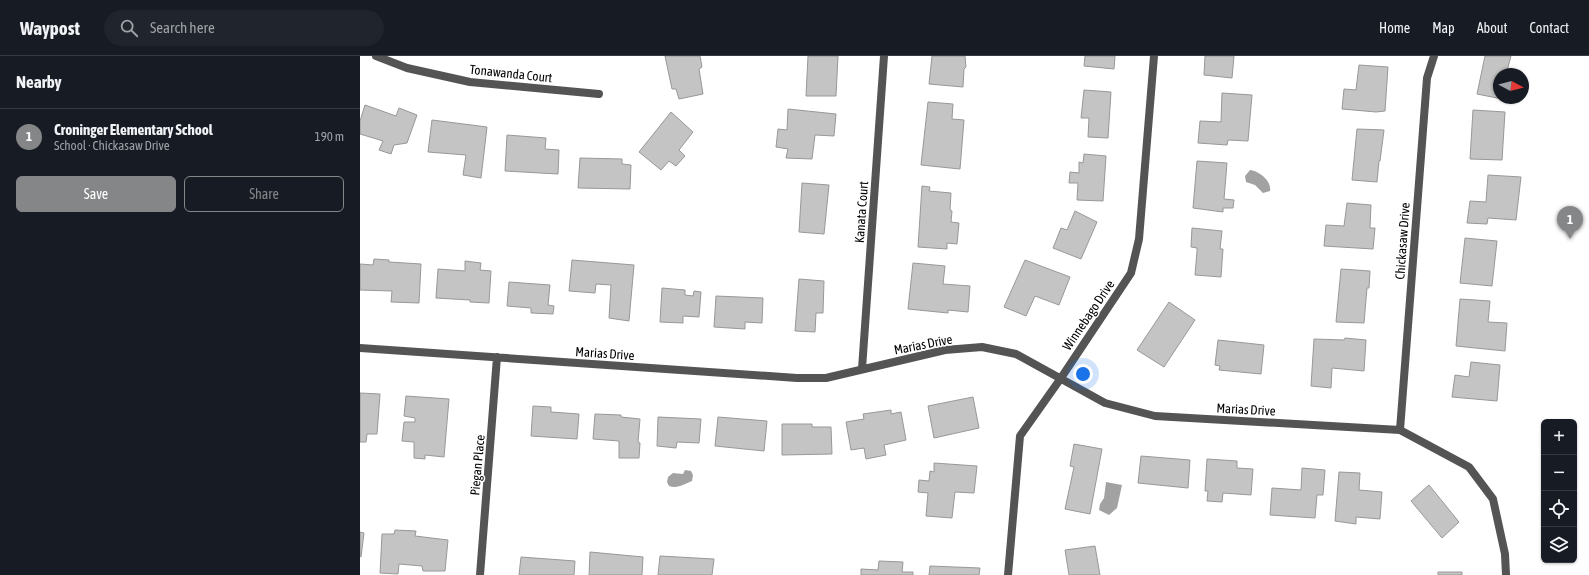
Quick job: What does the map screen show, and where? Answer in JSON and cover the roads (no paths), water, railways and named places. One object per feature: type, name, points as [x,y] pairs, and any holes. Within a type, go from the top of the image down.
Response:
[{"type":"street","name":"Tonawanda Court","points":[[376,56],[408,68],[470,82],[599,94]]},
{"type":"street","name":"Kanata Court","points":[[862,370],[884,56]]},
{"type":"street","name":"Winnebago Drive","points":[[1008,575],[1020,436],[1061,378],[1131,273],[1139,239],[1154,56]]},
{"type":"street","name":"Chickasaw Drive","points":[[1400,430],[1427,78],[1434,56]]},
{"type":"street","name":"Marias Drive","points":[[360,348],[797,378],[826,378],[945,350],[982,347],[1016,354],[1105,403],[1155,416],[1400,430],[1469,466],[1493,499],[1505,554],[1506,575]]},
{"type":"street","name":"Piegan Place","points":[[480,575],[497,357]]},
{"type":"place","name":"Croninger Elementary School","points":[[1570,239]]}]
